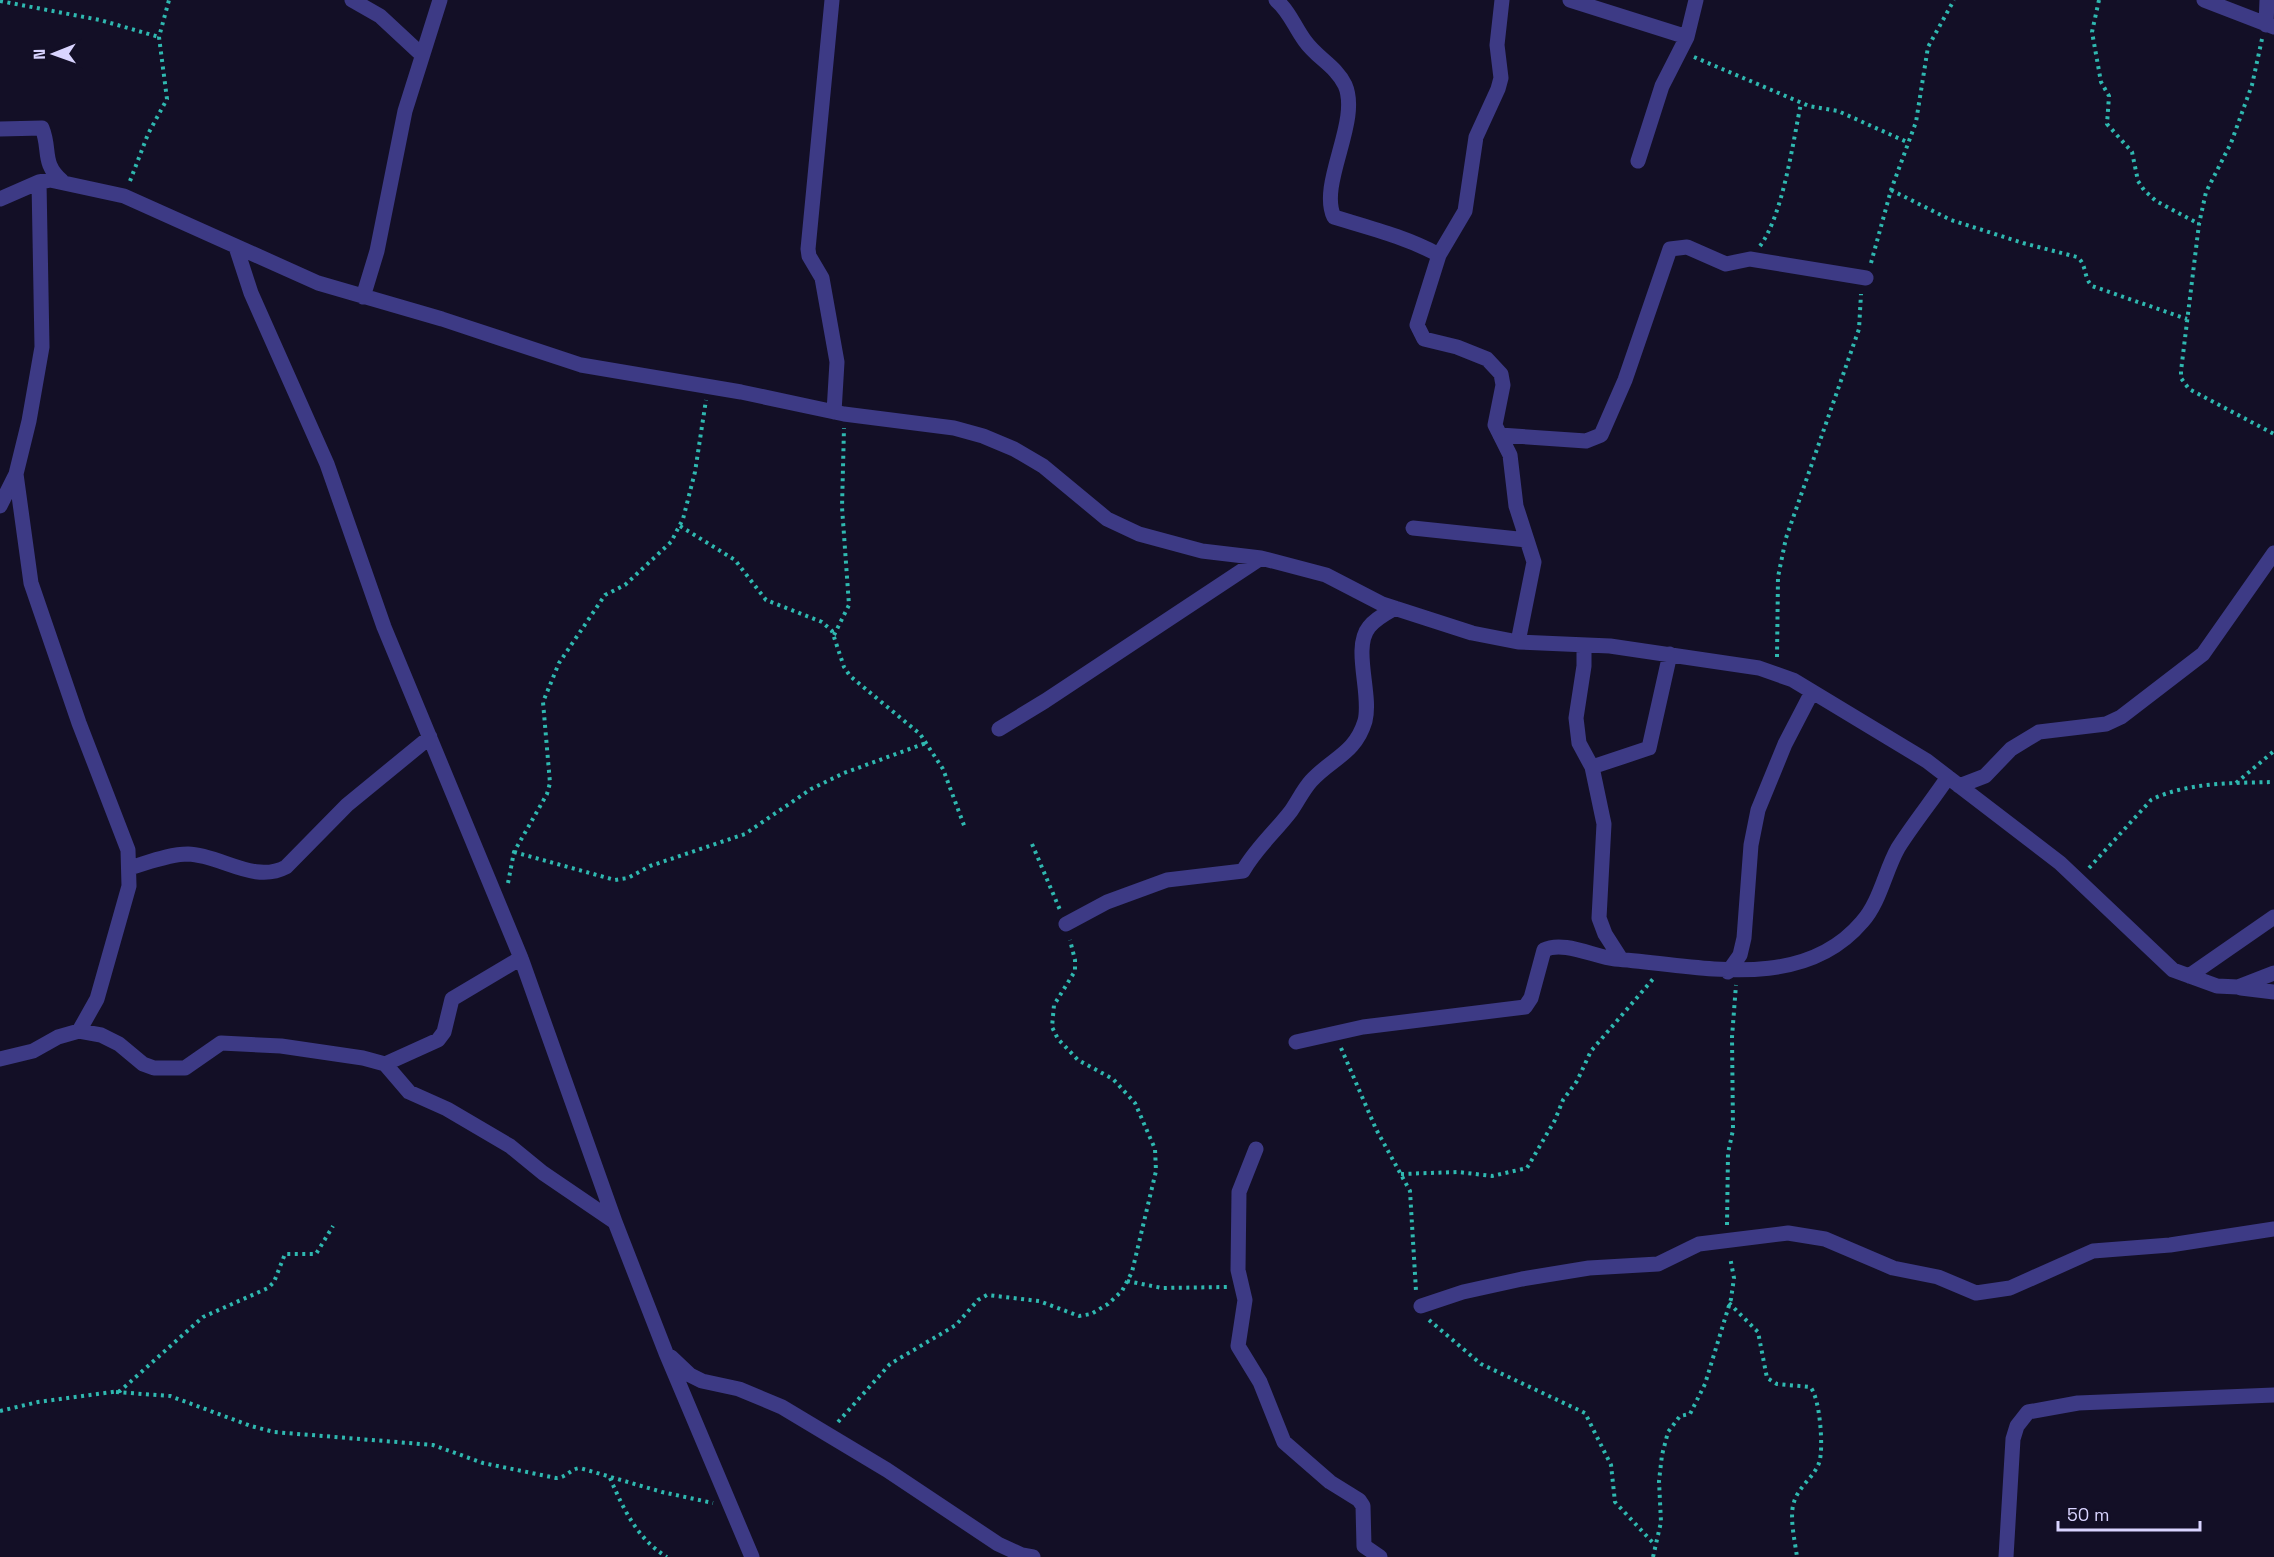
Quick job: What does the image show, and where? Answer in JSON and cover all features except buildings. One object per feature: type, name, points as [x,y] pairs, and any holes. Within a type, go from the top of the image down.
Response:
[{"type":"street","points":[[352,0],[380,15],[422,55]]},
{"type":"street","points":[[363,297],[377,251],[405,111],[440,0]]},
{"type":"street","points":[[832,0],[807,249],[822,278],[837,362],[839,413]]},
{"type":"street","points":[[1276,0],[1287,10],[1306,43],[1332,66],[1344,84],[1350,99],[1350,114],[1334,180],[1333,214],[1338,218],[1356,221],[1419,244],[1439,255]]},
{"type":"street","points":[[1502,0],[1497,45],[1501,78],[1476,136],[1465,211],[1439,255],[1418,325],[1424,339],[1457,347],[1487,359],[1497,368],[1503,386],[1495,420],[1510,455],[1516,506],[1534,562],[1518,642]]},
{"type":"street","points":[[1570,0],[1687,37]]},
{"type":"street","points":[[1638,162],[1662,86],[1687,37],[1696,0]]},
{"type":"street","points":[[2204,0],[2270,26],[2267,0]]},
{"type":"street","points":[[0,129],[42,128],[48,164],[51,172],[62,182]]},
{"type":"street","points":[[0,506],[16,474],[29,421],[42,346],[39,182]]},
{"type":"street","points":[[0,199],[39,182],[62,182],[124,196],[318,283],[442,319],[581,365],[708,386],[839,413],[954,428],[983,436],[1014,449],[1042,466],[1107,519],[1139,534],[1202,551],[1261,558],[1326,575],[1395,608],[1472,633],[1518,642],[1584,645],[1670,654],[1760,668],[1812,692],[1927,761],[2078,880],[2173,970],[2217,986],[2274,992]]},
{"type":"street","points":[[1500,435],[1594,440],[1601,435],[1625,380],[1670,249],[1678,246],[1687,248],[1726,264],[1750,259],[1866,278]]},
{"type":"street","points":[[236,247],[251,293],[327,464],[384,627],[521,958],[615,1222],[666,1353],[752,1557]]},
{"type":"street","points":[[16,474],[31,583],[79,723],[128,850],[129,885],[97,999],[79,1031]]},
{"type":"street","points":[[1413,528],[1527,540]]},
{"type":"street","points":[[1296,1042],[1335,1036],[1363,1028],[1525,1007],[1529,1004],[1545,950],[1550,948],[1621,959],[1732,971],[1770,969],[1815,956],[1845,939],[1864,921],[1898,850],[1954,782],[1985,776],[2011,749],[2038,732],[2106,724],[2121,717],[2203,654],[2274,553]]},
{"type":"street","points":[[999,729],[1261,558]]},
{"type":"street","points":[[1066,924],[1107,902],[1167,880],[1243,871],[1257,848],[1290,813],[1311,781],[1353,748],[1365,720],[1367,695],[1362,646],[1365,632],[1371,624],[1395,608]]},
{"type":"street","points":[[1584,645],[1584,666],[1576,718],[1579,743],[1592,767],[1604,824],[1599,918],[1621,959]]},
{"type":"street","points":[[1592,767],[1649,748],[1670,654]]},
{"type":"street","points":[[1732,971],[1740,955],[1744,938],[1751,845],[1758,810],[1785,744],[1812,692]]},
{"type":"street","points":[[129,867],[184,854],[263,873],[277,872],[286,867],[347,805],[430,737]]},
{"type":"street","points":[[2189,975],[2274,917]]},
{"type":"street","points":[[385,1064],[438,1040],[444,1032],[452,999],[521,958]]},
{"type":"street","points":[[2238,987],[2274,974]]},
{"type":"street","points":[[0,1059],[33,1051],[58,1037],[79,1031],[110,1039],[143,1064],[154,1068],[185,1068],[221,1043],[281,1046],[363,1058],[385,1064],[409,1092],[447,1108],[510,1146],[543,1173],[615,1222]]},
{"type":"street","points":[[1256,1149],[1239,1192],[1237,1252],[1245,1309],[1238,1346],[1260,1382],[1284,1442],[1330,1482],[1359,1500],[1365,1515],[1364,1546],[1380,1557]]},
{"type":"street","points":[[1421,1306],[1463,1292],[1533,1277],[1589,1268],[1658,1264],[1690,1246],[1727,1239],[1788,1233],[1825,1239],[1893,1268],[1938,1277],[1976,1293],[2010,1288],[2093,1251],[2170,1245],[2274,1229]]},
{"type":"street","points":[[666,1353],[690,1374],[702,1381],[739,1389],[782,1407],[888,1470],[998,1544],[1033,1557]]},
{"type":"street","points":[[2006,1557],[2013,1438],[2017,1426],[2028,1412],[2078,1403],[2274,1395]]},
{"type":"path","points":[[124,196],[148,134],[167,99],[159,37],[169,0]]},
{"type":"path","points":[[1776,674],[1778,577],[1786,538],[1859,329],[1861,297],[1866,278],[1891,190],[1916,122],[1928,47],[1954,0]]},
{"type":"path","points":[[2099,0],[2092,32],[2101,82],[2109,96],[2108,124],[2132,152],[2138,181],[2144,190],[2156,201],[2199,224]]},
{"type":"path","points":[[0,1],[89,17],[159,37]]},
{"type":"path","points":[[2270,26],[2232,143],[2206,192],[2199,224],[2181,371],[2184,384],[2274,434]]},
{"type":"path","points":[[1678,51],[1801,103],[1838,111],[1907,142]]},
{"type":"path","points":[[1750,259],[1769,231],[1783,186],[1801,103]]},
{"type":"path","points":[[1891,190],[1951,220],[2077,257],[2082,260],[2087,281],[2092,285],[2187,319]]},
{"type":"path","points":[[503,913],[514,852],[547,794],[550,783],[543,702],[560,663],[605,595],[625,585],[671,542],[680,526],[695,472],[708,386]]},
{"type":"path","points":[[834,636],[849,605],[842,507],[845,470],[839,413]]},
{"type":"path","points":[[680,526],[735,560],[766,600],[822,622],[834,636],[843,667],[850,676],[920,734],[943,769],[965,828]]},
{"type":"path","points":[[514,852],[615,880],[628,878],[650,866],[744,834],[811,789],[844,773],[926,743]]},
{"type":"path","points":[[2235,783],[2274,751]]},
{"type":"path","points":[[2078,880],[2151,800],[2165,793],[2235,783],[2274,782]]},
{"type":"path","points":[[828,1434],[890,1364],[956,1325],[978,1300],[987,1295],[1039,1301],[1078,1316],[1091,1314],[1108,1304],[1122,1291],[1132,1272],[1155,1171],[1155,1149],[1135,1103],[1113,1079],[1078,1060],[1058,1040],[1052,1027],[1054,1005],[1075,971],[1075,960],[1066,924],[1032,844]]},
{"type":"path","points":[[1401,1174],[1458,1172],[1501,1176],[1527,1168],[1555,1120],[1563,1100],[1577,1081],[1591,1051],[1667,963]]},
{"type":"path","points":[[1653,1557],[1661,1522],[1659,1481],[1668,1432],[1680,1416],[1690,1414],[1695,1407],[1729,1303],[1734,1278],[1727,1239],[1728,1153],[1733,1130],[1732,971]]},
{"type":"path","points":[[116,1392],[126,1387],[203,1317],[268,1288],[274,1282],[285,1254],[316,1254],[333,1226]]},
{"type":"path","points":[[1127,1281],[1162,1288],[1242,1286]]},
{"type":"path","points":[[1729,1303],[1758,1332],[1767,1378],[1777,1384],[1810,1387],[1817,1399],[1821,1455],[1818,1465],[1800,1487],[1793,1504],[1797,1557]]},
{"type":"path","points":[[0,1412],[48,1401],[116,1392],[170,1396],[251,1426],[274,1432],[433,1445],[483,1463],[556,1478],[563,1478],[574,1468],[580,1468],[662,1492],[732,1507]]},
{"type":"path","points":[[609,1477],[626,1515],[652,1546],[667,1557]]}]
